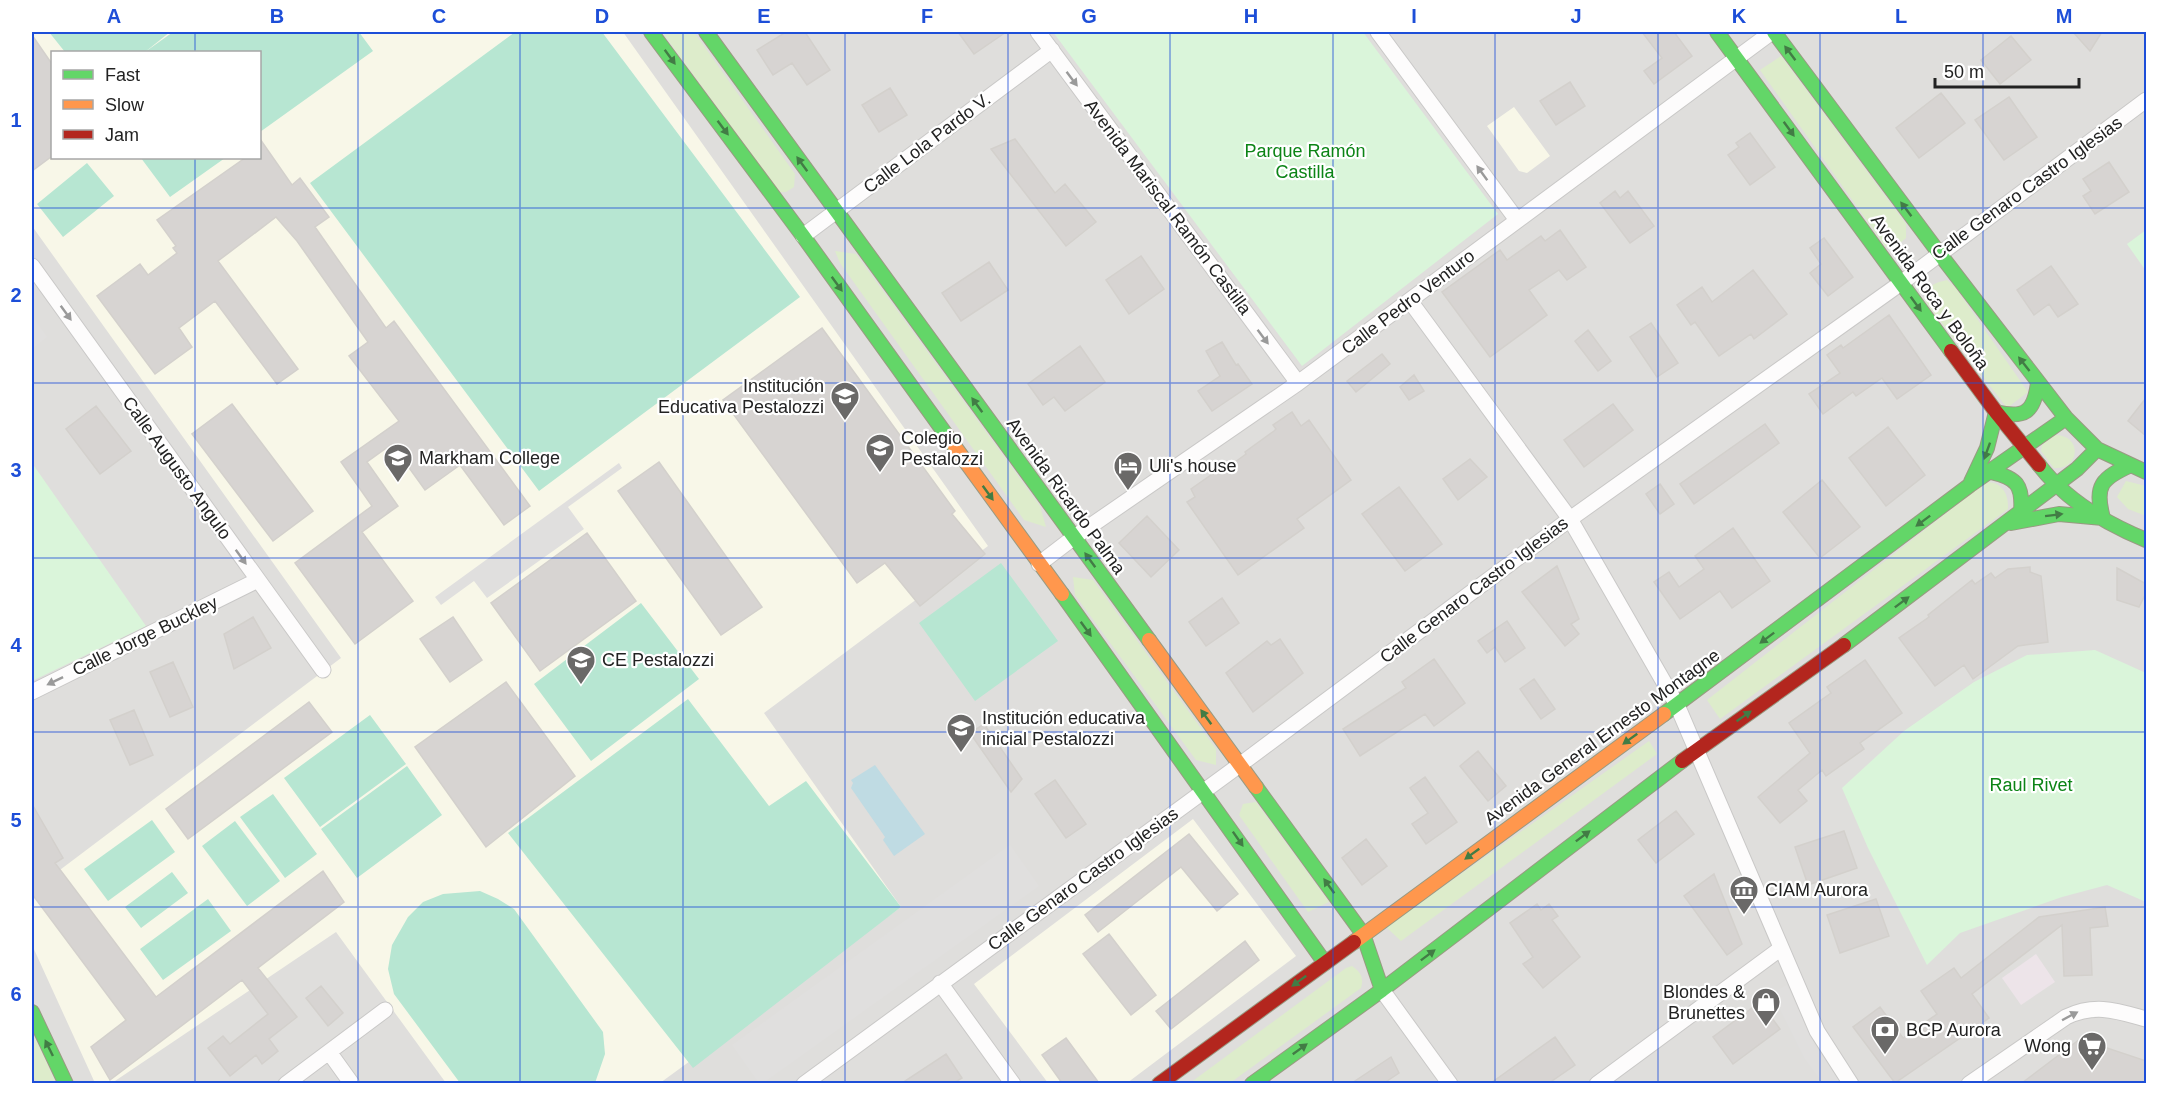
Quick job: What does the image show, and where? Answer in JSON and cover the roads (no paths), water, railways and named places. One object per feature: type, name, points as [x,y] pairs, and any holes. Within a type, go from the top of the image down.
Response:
[{"type":"main road","points":[[651,32],[803,236],[1204,791],[1325,963]]},
{"type":"main road","name":"Avenida Ricardo Palma","points":[[706,32],[1363,934],[1382,990]]},
{"type":"main road","name":"Avenida Roca y Boloña","points":[[1717,32],[1996,412],[2041,468],[2067,494],[2124,531],[2146,540]]},
{"type":"main road","name":"Avenida Roca y Boloña","points":[[1773,32],[2066,418],[2097,449],[2146,472]]},
{"type":"main road","points":[[1970,485],[1987,454],[1996,412],[2013,417],[2025,413],[2037,399],[2038,383]]},
{"type":"main road","name":"Avenida General Ernesto Montagne","points":[[1159,1083],[1677,705],[1970,485],[2066,418]]},
{"type":"main road","points":[[1252,1083],[1382,990],[1696,750],[1860,634],[2057,484],[2097,449]]},
{"type":"main road","points":[[2005,524],[2059,514],[2103,518],[2097,491],[2103,479],[2131,465]]},
{"type":"main road","points":[[1991,472],[2005,474],[2015,480],[2021,489],[2021,512]]},
{"type":"main road","points":[[32,1012],[66,1083]]},
{"type":"street","name":"Avenida Mariscal Ramón Castilla","points":[[1038,32],[1298,383]]},
{"type":"street","points":[[1378,32],[1517,220]]},
{"type":"street","name":"Calle Pedro Venturo","points":[[1039,564],[1073,538],[1298,383],[1773,32]]},
{"type":"street","name":"Calle Lola Pardo V.","points":[[803,236],[1052,50]]},
{"type":"street","name":"Calle Genaro Castro Iglesias","points":[[804,1083],[1241,764],[1570,519],[1901,283],[2146,100]]},
{"type":"street","name":"Calle Augusto Angulo","points":[[32,266],[322,670]]},
{"type":"street","points":[[1410,301],[1570,519],[1677,705],[1817,1031],[1851,1083]]},
{"type":"street","name":"Calle Jorge Buckley","points":[[32,692],[258,580]]},
{"type":"street","points":[[1597,1083],[1780,949]]},
{"type":"street","points":[[940,983],[1012,1083]]},
{"type":"street","points":[[1382,990],[1450,1083]]},
{"type":"street","points":[[1969,1083],[2066,1017],[2080,1011],[2106,1009],[2146,1019]]},
{"type":"street","points":[[286,1083],[385,1010]]},
{"type":"street","points":[[329,1052],[352,1083]]},
{"type":"water","points":[[875,765],[925,834],[894,856],[883,840],[885,837],[851,788],[853,783],[851,780]]},
{"type":"place","name":"Institución Educativa Pestalozzi","points":[[845,422]]},
{"type":"place","name":"Colegio Pestalozzi","points":[[880,474]]},
{"type":"place","name":"Markham College","points":[[398,484]]},
{"type":"place","name":"Uli's house","points":[[1128,492]]},
{"type":"place","name":"CE Pestalozzi","points":[[581,686]]},
{"type":"place","name":"Institución educativa inicial Pestalozzi","points":[[961,754]]},
{"type":"place","name":"CIAM Aurora","points":[[1744,916]]},
{"type":"place","name":"Blondes & Brunettes","points":[[1766,1028]]},
{"type":"place","name":"BCP Aurora","points":[[1885,1056]]},
{"type":"place","name":"Wong","points":[[2092,1072]]},
{"type":"park label","name":"Parque Ramón Castilla","points":[[1305,161]]},
{"type":"park label","name":"Raul Rivet","points":[[2031,785]]}]
